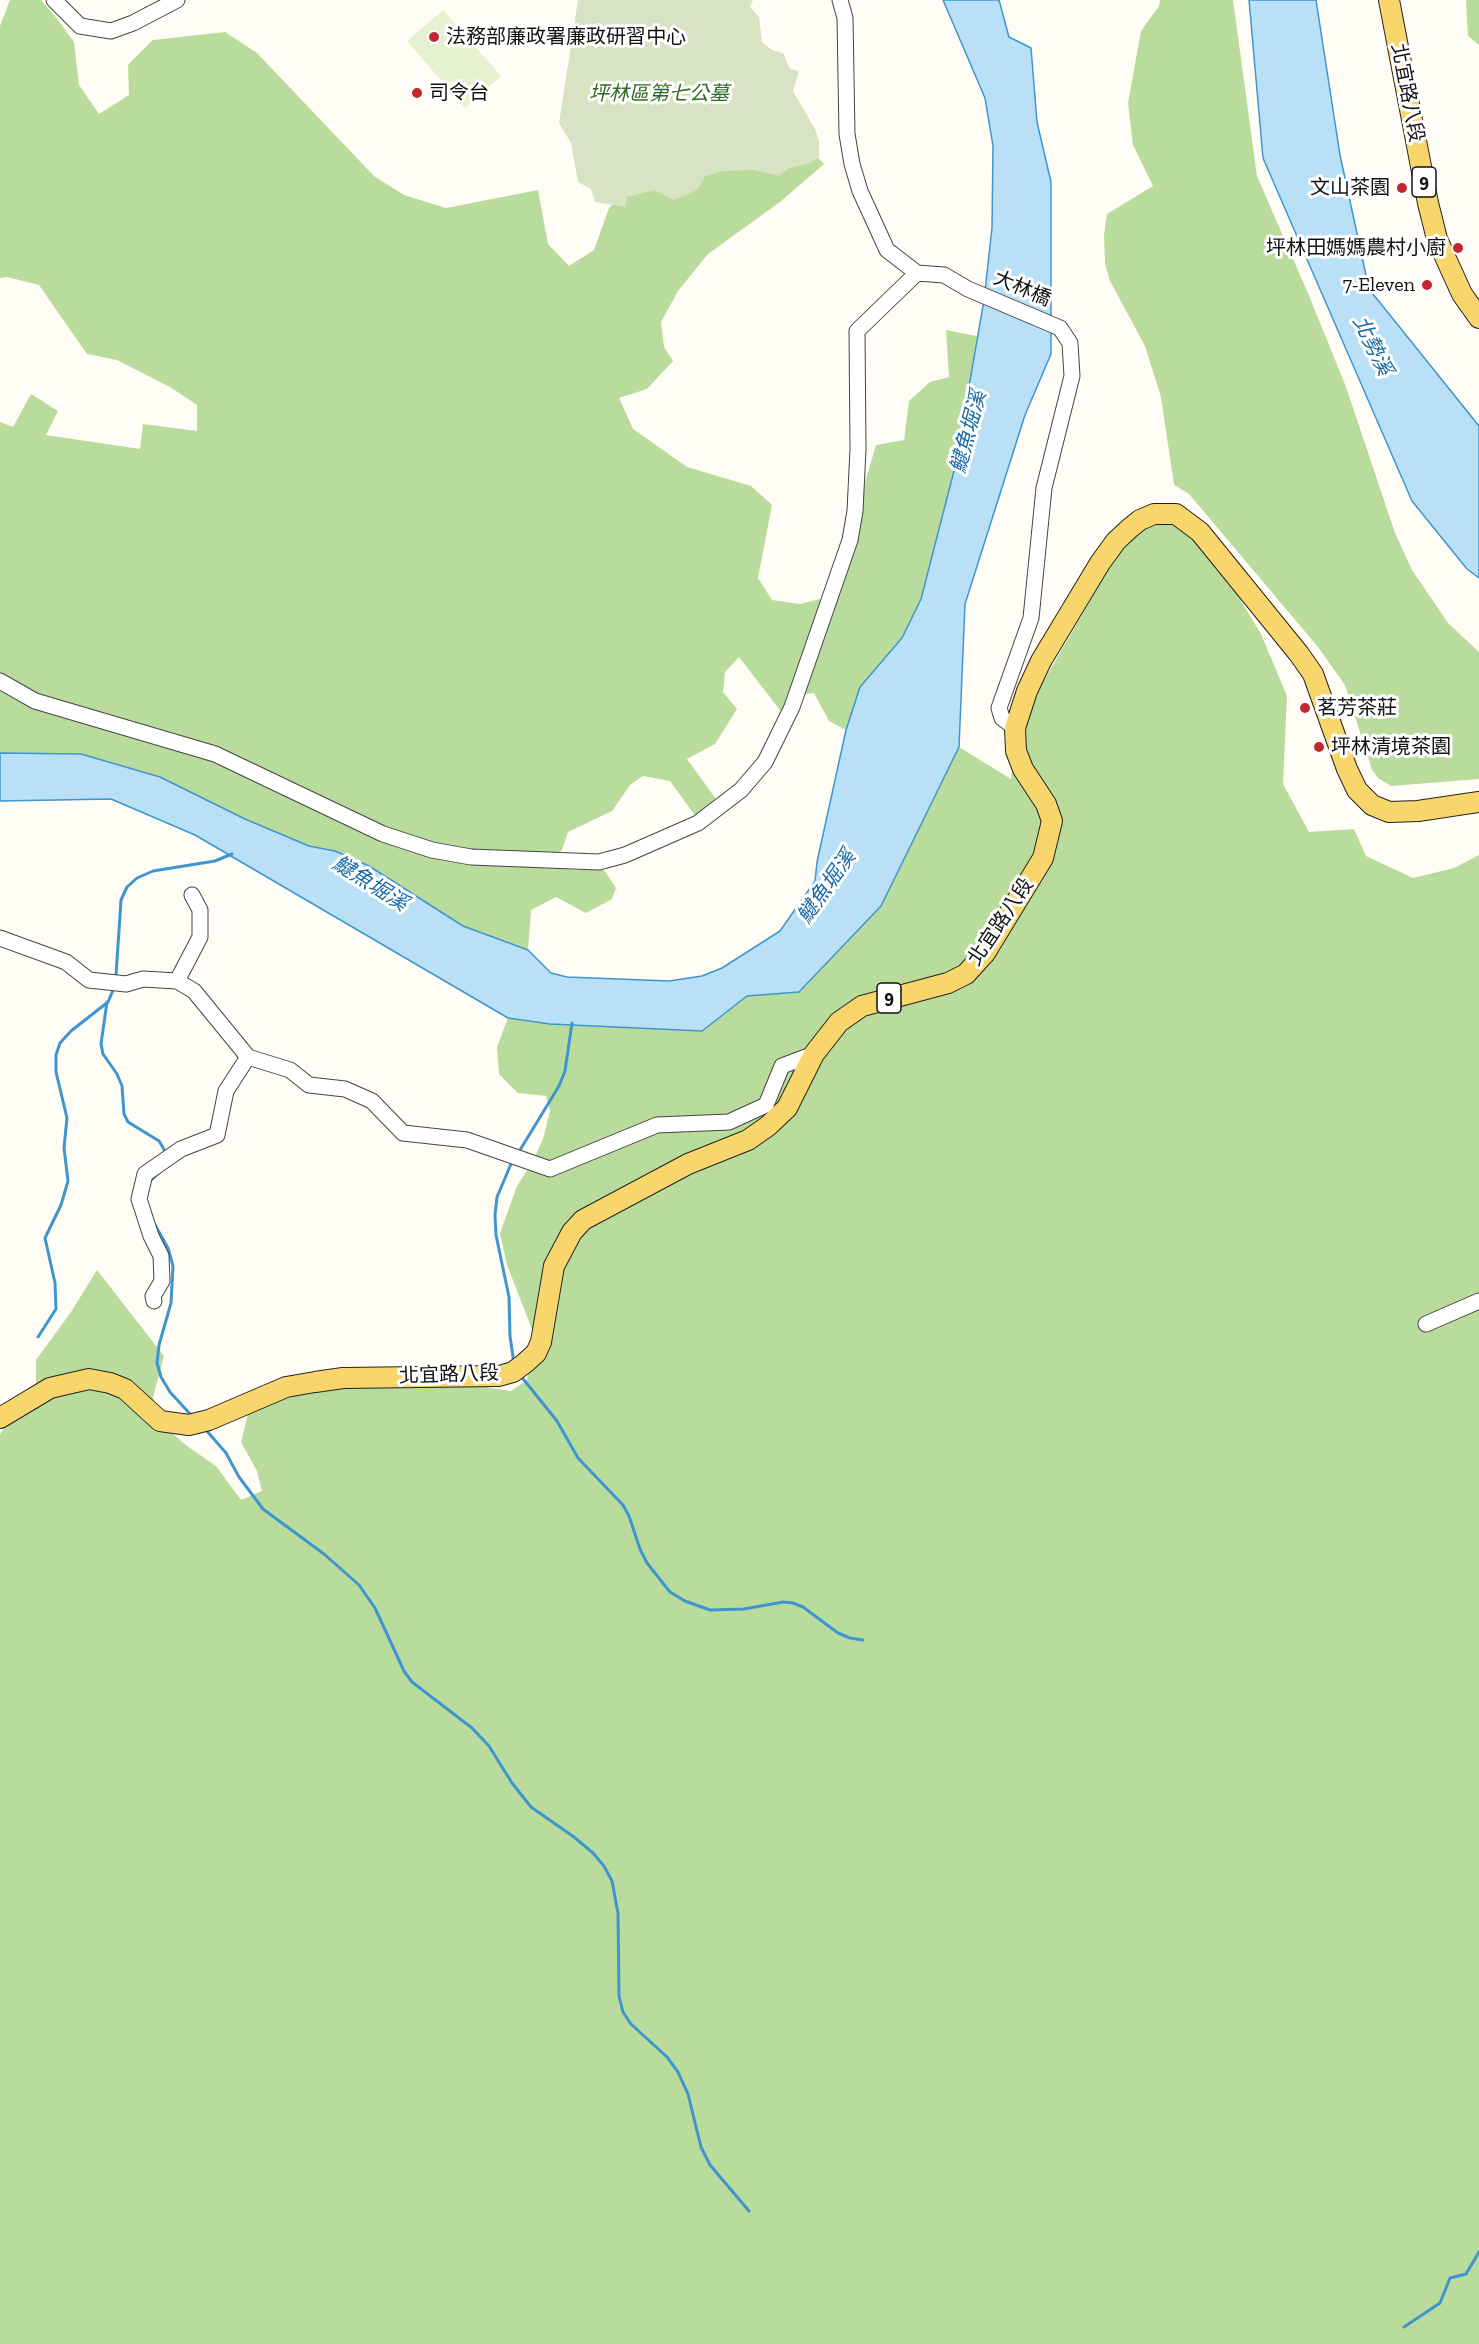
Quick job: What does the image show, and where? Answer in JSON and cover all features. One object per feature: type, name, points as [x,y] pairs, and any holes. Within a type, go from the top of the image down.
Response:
[{"type":"main road","name":"北宜路八段","points":[[1389,0],[1437,239],[1462,294],[1479,318]]},
{"type":"main road","name":"北宜路八段","points":[[0,1418],[50,1388],[88,1379],[110,1383],[125,1389],[159,1421],[189,1425],[286,1387],[315,1382],[343,1378],[499,1376],[513,1372],[536,1353],[541,1342],[554,1266],[572,1232],[583,1221],[688,1164],[748,1140],[768,1126],[787,1108],[814,1054],[839,1022],[862,1006],[948,983],[966,974],[985,953],[1043,858],[1052,821],[1046,804],[1019,760],[1016,751],[1015,728],[1027,691],[1041,661],[1100,563],[1116,541],[1140,520],[1154,514],[1168,512],[1184,518],[1200,532],[1299,654],[1313,674],[1347,769],[1357,790],[1372,806],[1389,812],[1398,812],[1479,802]]},
{"type":"street","points":[[54,0],[80,26],[111,31],[133,23],[177,0]]},
{"type":"street","points":[[0,681],[35,701],[215,754],[383,834],[432,850],[471,858],[599,862],[625,855],[698,823],[741,790],[765,762],[792,708],[850,540],[855,511],[858,450],[857,331],[917,273],[887,250],[860,191],[847,134],[844,18],[840,0]]},
{"type":"street","name":"大林橋","points":[[917,273],[944,275],[968,289],[1060,328],[1070,343],[1072,376],[1044,488],[1031,618],[999,708],[1002,718],[1015,728]]},
{"type":"street","points":[[177,981],[200,937],[200,910],[192,895]]},
{"type":"street","points":[[0,938],[66,962],[88,980],[126,984],[143,979],[177,981],[194,991],[248,1057],[290,1070],[309,1085],[345,1089],[372,1101],[403,1133],[467,1140],[550,1169],[657,1125],[729,1122],[765,1105],[782,1066],[814,1054]]},
{"type":"street","points":[[154,1301],[153,1296],[162,1281],[161,1256],[151,1236],[139,1199],[145,1174],[182,1149],[217,1135],[226,1091],[248,1057]]},
{"type":"street","points":[[1426,1324],[1479,1301]]},
{"type":"green space","points":[[10,0],[41,0],[58,20],[74,42],[79,85],[99,114],[129,95],[128,65],[153,40],[225,32],[257,53],[374,176],[404,195],[446,208],[538,190],[548,244],[569,266],[594,250],[609,208],[643,173],[813,152],[824,164],[780,202],[708,254],[678,291],[661,322],[664,347],[673,361],[647,389],[619,398],[633,429],[687,467],[751,486],[772,505],[758,578],[772,600],[800,604],[832,596],[876,445],[904,440],[909,401],[930,382],[949,377],[946,330],[977,336],[955,467],[921,599],[902,638],[860,687],[846,730],[829,721],[814,693],[796,695],[783,714],[739,657],[725,672],[723,692],[737,709],[715,744],[687,759],[721,806],[699,821],[670,781],[643,776],[630,785],[612,811],[568,832],[562,850],[551,859],[572,870],[604,870],[616,888],[612,899],[586,913],[556,897],[531,910],[528,950],[463,926],[368,866],[335,851],[309,846],[245,819],[160,777],[81,754],[0,753],[0,422],[13,427],[31,394],[58,411],[46,435],[140,449],[143,424],[197,431],[197,405],[170,387],[117,360],[87,354],[39,285],[7,277],[0,278],[0,26]]},
{"type":"green space","name":"坪林區第七公墓","points":[[578,0],[753,0],[750,7],[759,17],[762,42],[772,50],[783,53],[790,69],[799,71],[793,91],[815,129],[819,141],[819,157],[808,164],[789,168],[779,176],[754,170],[723,171],[705,176],[697,190],[674,200],[654,190],[627,197],[625,207],[595,202],[591,189],[578,182],[571,143],[559,123]]},
{"type":"green space","points":[[1160,0],[1233,0],[1257,176],[1346,387],[1395,533],[1412,570],[1448,623],[1479,652],[1479,779],[1391,786],[1378,778],[1372,770],[1345,685],[1318,647],[1189,494],[1174,485],[1161,397],[1145,346],[1110,281],[1105,264],[1104,235],[1107,214],[1153,186],[1133,145],[1128,103],[1141,31],[1159,6]]},
{"type":"green space","points":[[1466,0],[1479,0],[1479,45],[1468,36]]},
{"type":"green space","points":[[443,10],[501,76],[465,108],[407,41]]},
{"type":"green space","points":[[1179,517],[1214,556],[1261,634],[1287,696],[1283,784],[1309,832],[1354,829],[1366,856],[1413,878],[1454,868],[1479,855],[1479,2344],[0,2344],[0,1434],[16,1412],[36,1399],[36,1360],[71,1312],[97,1270],[164,1356],[153,1397],[159,1422],[187,1446],[216,1466],[241,1500],[262,1491],[257,1471],[241,1442],[248,1414],[243,1395],[342,1388],[367,1371],[452,1378],[511,1391],[527,1380],[535,1337],[507,1265],[500,1233],[517,1186],[533,1161],[543,1139],[550,1111],[546,1096],[518,1093],[499,1074],[497,1047],[508,1018],[550,1024],[701,1031],[747,996],[800,992],[881,906],[959,747],[1011,779],[1016,729],[1131,530]]},
{"type":"water","name":"𩻸魚堀溪","points":[[943,0],[999,0],[1009,37],[1031,48],[1037,122],[1051,182],[1051,354],[1025,415],[965,604],[959,747],[881,906],[799,992],[747,996],[702,1031],[550,1024],[508,1018],[195,835],[111,799],[0,801],[0,753],[81,754],[160,777],[245,819],[309,846],[335,851],[369,866],[463,926],[528,950],[551,973],[567,977],[669,981],[702,976],[722,968],[780,931],[815,881],[817,862],[846,730],[860,687],[902,638],[921,599],[955,467],[984,300],[992,228],[993,146],[985,98]]},
{"type":"water","name":"北勢溪","points":[[1249,0],[1316,0],[1340,155],[1369,289],[1479,426],[1479,578],[1467,569],[1412,501],[1263,158]]},
{"type":"waterway","points":[[116,975],[121,900],[127,887],[137,878],[153,871],[215,861],[232,854]]},
{"type":"waterway","points":[[38,1337],[56,1309],[55,1283],[45,1238],[61,1205],[68,1181],[64,1148],[67,1118],[56,1072],[56,1055],[60,1043],[71,1031],[108,1002],[114,988]]},
{"type":"waterway","points":[[107,1002],[101,1044],[103,1054],[117,1074],[122,1086],[124,1114],[128,1122],[159,1141],[165,1151]]},
{"type":"waterway","points":[[520,1150],[559,1086],[565,1071],[572,1023]]},
{"type":"waterway","points":[[511,1164],[497,1197],[495,1215],[496,1235],[509,1297],[510,1336],[514,1364]]},
{"type":"waterway","points":[[148,1183],[161,1171]]},
{"type":"waterway","points":[[155,1225],[168,1248],[173,1266],[171,1303],[159,1345],[157,1363],[161,1377],[170,1392],[191,1415]]},
{"type":"waterway","points":[[520,1375],[557,1421],[578,1458],[623,1505],[647,1563],[670,1592],[685,1601],[710,1610],[744,1609],[783,1602],[793,1603],[803,1607],[838,1633],[863,1640]]},
{"type":"waterway","points":[[206,1430],[226,1453],[239,1477],[263,1509],[324,1554],[359,1585],[375,1608],[404,1671],[412,1682],[472,1728],[489,1746],[512,1783],[531,1807],[574,1837],[604,1866],[612,1881],[618,1913],[619,1996],[623,2012],[631,2024],[667,2057],[678,2072],[688,2094],[701,2147],[710,2165],[749,2211]]},
{"type":"waterway","points":[[1404,2327],[1440,2303],[1450,2278],[1466,2274],[1479,2252]]},
{"type":"place","name":"法務部廉政署廉政研習中心","points":[[434,37]]},
{"type":"place","name":"司令台","points":[[417,93]]},
{"type":"place","name":"文山茶園","points":[[1402,188]]},
{"type":"place","name":"坪林田媽媽農村小廚","points":[[1458,248]]},
{"type":"place","name":"7-Eleven","points":[[1427,285]]},
{"type":"place","name":"茗芳茶莊","points":[[1305,708]]},
{"type":"place","name":"坪林清境茶園","points":[[1319,747]]}]
